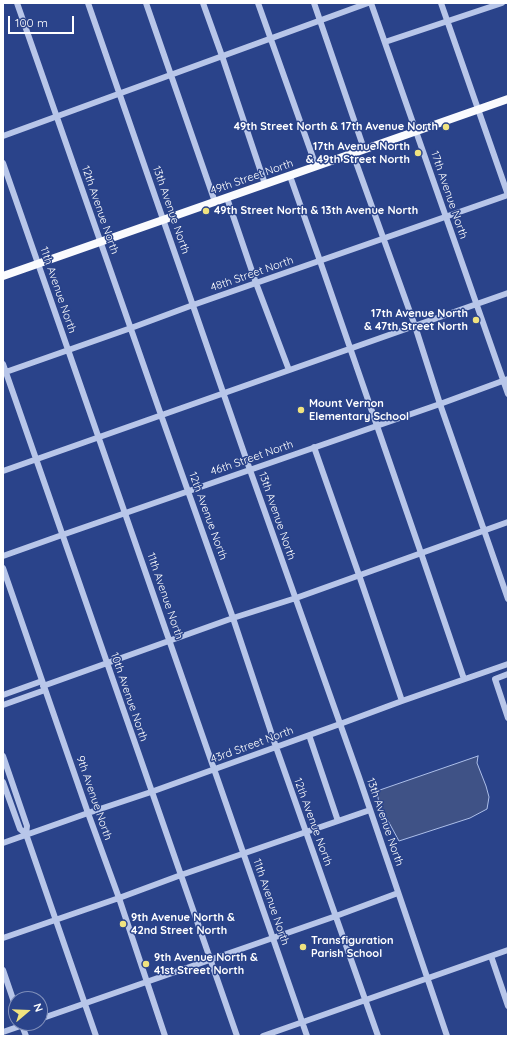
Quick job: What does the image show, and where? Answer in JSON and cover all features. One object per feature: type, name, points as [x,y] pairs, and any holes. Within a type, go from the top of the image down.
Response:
[{"type":"main road","name":"49th Street North","points":[[3,276],[508,99]]},
{"type":"street","name":"12th Avenue North","points":[[17,3],[378,1036]]},
{"type":"street","name":"13th Avenue North","points":[[88,3],[370,810],[447,1036]]},
{"type":"street","points":[[146,3],[216,202]]},
{"type":"street","points":[[203,3],[265,184]]},
{"type":"street","points":[[258,3],[316,166]]},
{"type":"street","points":[[314,3],[364,149]]},
{"type":"street","points":[[3,136],[368,3]]},
{"type":"street","name":"17th Avenue North","points":[[371,3],[476,304],[506,379],[508,394]]},
{"type":"street","points":[[441,3],[508,195]]},
{"type":"street","points":[[385,42],[502,3]]},
{"type":"street","points":[[353,154],[508,599]]},
{"type":"street","name":"11th Avenue North","points":[[3,163],[308,1036]]},
{"type":"street","points":[[290,176],[422,553],[464,679]]},
{"type":"street","name":"48th Street North","points":[[4,372],[508,195]]},
{"type":"street","points":[[227,198],[256,283],[289,370]]},
{"type":"street","points":[[3,471],[508,293]]},
{"type":"street","name":"10th Avenue North","points":[[3,364],[4,372],[36,459],[236,1036]]},
{"type":"street","name":"46th Street North","points":[[3,556],[440,404],[506,379]]},
{"type":"street","points":[[314,448],[402,701]]},
{"type":"street","points":[[3,705],[43,686],[508,522]]},
{"type":"street","name":"9th Avenue North","points":[[3,568],[165,1036]]},
{"type":"street","name":"43rd Street North","points":[[3,843],[152,792],[508,664]]},
{"type":"street","points":[[508,674],[495,679],[508,718]]},
{"type":"street","points":[[3,695],[43,686]]},
{"type":"street","points":[[308,735],[338,821]]},
{"type":"street","points":[[3,756],[27,826],[26,834],[96,1036]]},
{"type":"street","points":[[3,782],[20,829],[26,834]]},
{"type":"street","points":[[3,938],[370,810]]},
{"type":"street","points":[[48,1016],[398,893]]},
{"type":"street","points":[[263,1036],[508,950]]},
{"type":"street","points":[[490,956],[508,1006]]},
{"type":"street","points":[[3,970],[10,991]]},
{"type":"water","points":[[478,756],[477,763],[489,797],[487,809],[470,818],[399,841],[379,804],[377,791]]},
{"type":"place","name":"49th Street North & 17th Avenue North","points":[[446,127]]},
{"type":"place","name":"17th Avenue North & 49th Street North","points":[[418,153]]},
{"type":"place","name":"49th Street North & 13th Avenue North","points":[[206,211]]},
{"type":"place","name":"17th Avenue North & 47th Street North","points":[[476,320]]},
{"type":"place","name":"Mount Vernon Elementary School","points":[[301,410]]},
{"type":"place","name":"9th Avenue North & 42nd Street North","points":[[123,924]]},
{"type":"place","name":"Transfiguration Parish School","points":[[303,947]]},
{"type":"place","name":"9th Avenue North & 41st Street North","points":[[146,964]]}]
